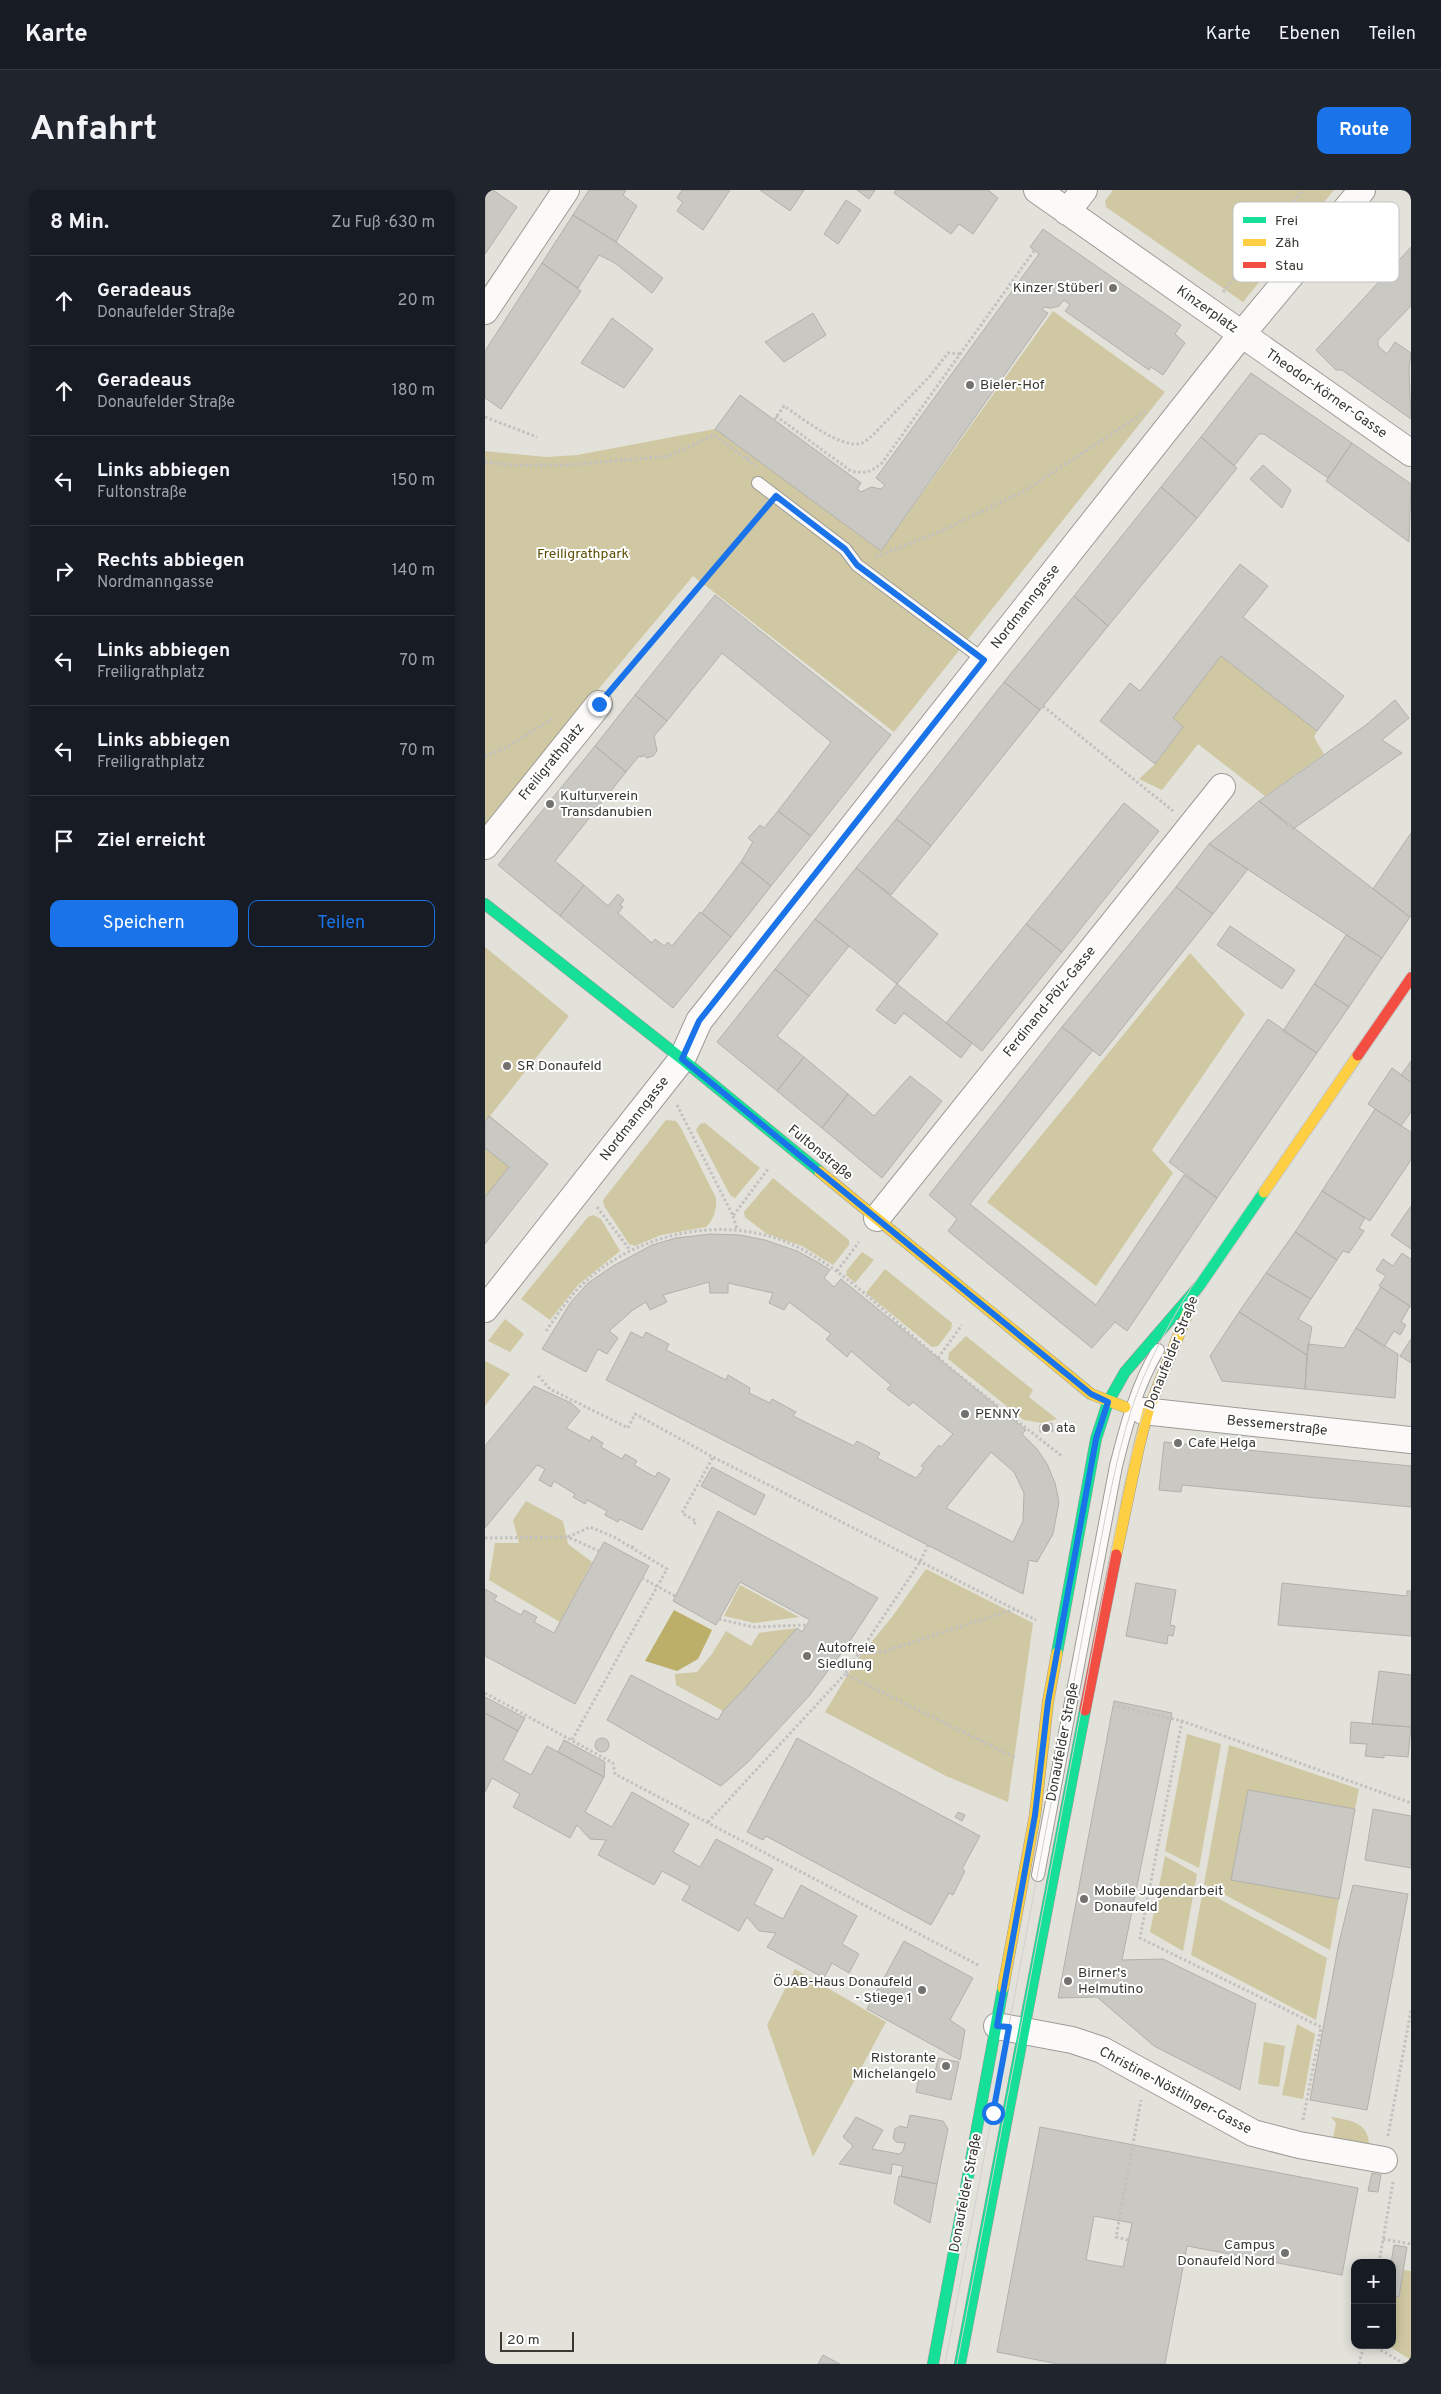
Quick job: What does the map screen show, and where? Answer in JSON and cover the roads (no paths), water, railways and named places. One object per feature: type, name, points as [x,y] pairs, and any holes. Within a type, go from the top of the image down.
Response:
[{"type":"main road","name":"Fultonstraße","points":[[485,904],[682,1059],[1091,1394],[1108,1402],[1141,1411]]},
{"type":"main road","name":"Donaufelder Straße","points":[[960,2364],[1010,2027],[1048,1702],[1096,1439],[1108,1402],[1125,1372],[1200,1285],[1411,978]]},
{"type":"main road","name":"Donaufelder Straße","points":[[933,2364],[1088,1692],[1141,1411]]},
{"type":"street","points":[[485,311],[566,190]]},
{"type":"street","name":"Kinzerplatz","points":[[1037,190],[1241,335],[1285,282]]},
{"type":"street","points":[[1067,212],[1084,190]]},
{"type":"street","name":"Kinzerplatz","points":[[1352,202],[1362,190]]},
{"type":"street","name":"Nordmanngasse","points":[[485,1309],[682,1059],[699,1021],[1241,335]]},
{"type":"street","name":"Theodor-Körner-Gasse","points":[[1241,335],[1411,453]]},
{"type":"street","name":"Freiligrathplatz","points":[[485,846],[599,704]]},
{"type":"street","name":"Ferdinand-Pölz-Gasse","points":[[877,1218],[1222,786]]},
{"type":"street","name":"Bessemerstraße","points":[[1141,1411],[1411,1440]]},
{"type":"street","name":"Christine-Nöstlinger-Gasse","points":[[1010,2027],[1102,2050],[1253,2133],[1389,2167]]},
{"type":"lane","points":[[759,483],[845,549],[857,565],[984,660]]},
{"type":"lane","name":"Donaufelder Straße","points":[[1036,1884],[1111,1492],[1141,1411],[1149,1365],[1200,1285]]},
{"type":"lane","name":"Donaufelder Straße","points":[[945,2364],[997,2094]]},
{"type":"tram line","points":[[945,2364],[1105,1520],[1119,1454],[1131,1411],[1157,1348],[1191,1288],[1411,968]]},
{"type":"tram line","points":[[957,2364],[1122,1495],[1141,1422],[1168,1352],[1192,1307],[1411,988]]},
{"type":"place","name":"Kinzer Stüberl","points":[[1113,288]]},
{"type":"place","name":"Bieler-Hof","points":[[970,385]]},
{"type":"place","name":"Kulturverein Transdanubien","points":[[550,804]]},
{"type":"place","name":"SR Donaufeld","points":[[507,1066]]},
{"type":"place","name":"PENNY","points":[[965,1414]]},
{"type":"place","name":"ata","points":[[1046,1428]]},
{"type":"place","name":"Cafe Helga","points":[[1178,1443]]},
{"type":"place","name":"Autofreie Siedlung","points":[[807,1656]]},
{"type":"place","name":"Mobile Jugendarbeit Donaufeld","points":[[1084,1899]]},
{"type":"place","name":"Birner's Helmutino","points":[[1068,1981]]},
{"type":"place","name":"ÖJAB-Haus Donaufeld - Stiege 1","points":[[922,1990]]},
{"type":"place","name":"Ristorante Michelangelo","points":[[946,2066]]},
{"type":"place","name":"Campus Donaufeld Nord","points":[[1285,2253]]},
{"type":"park label","name":"Freiligrathpark","points":[[583,554]]}]
